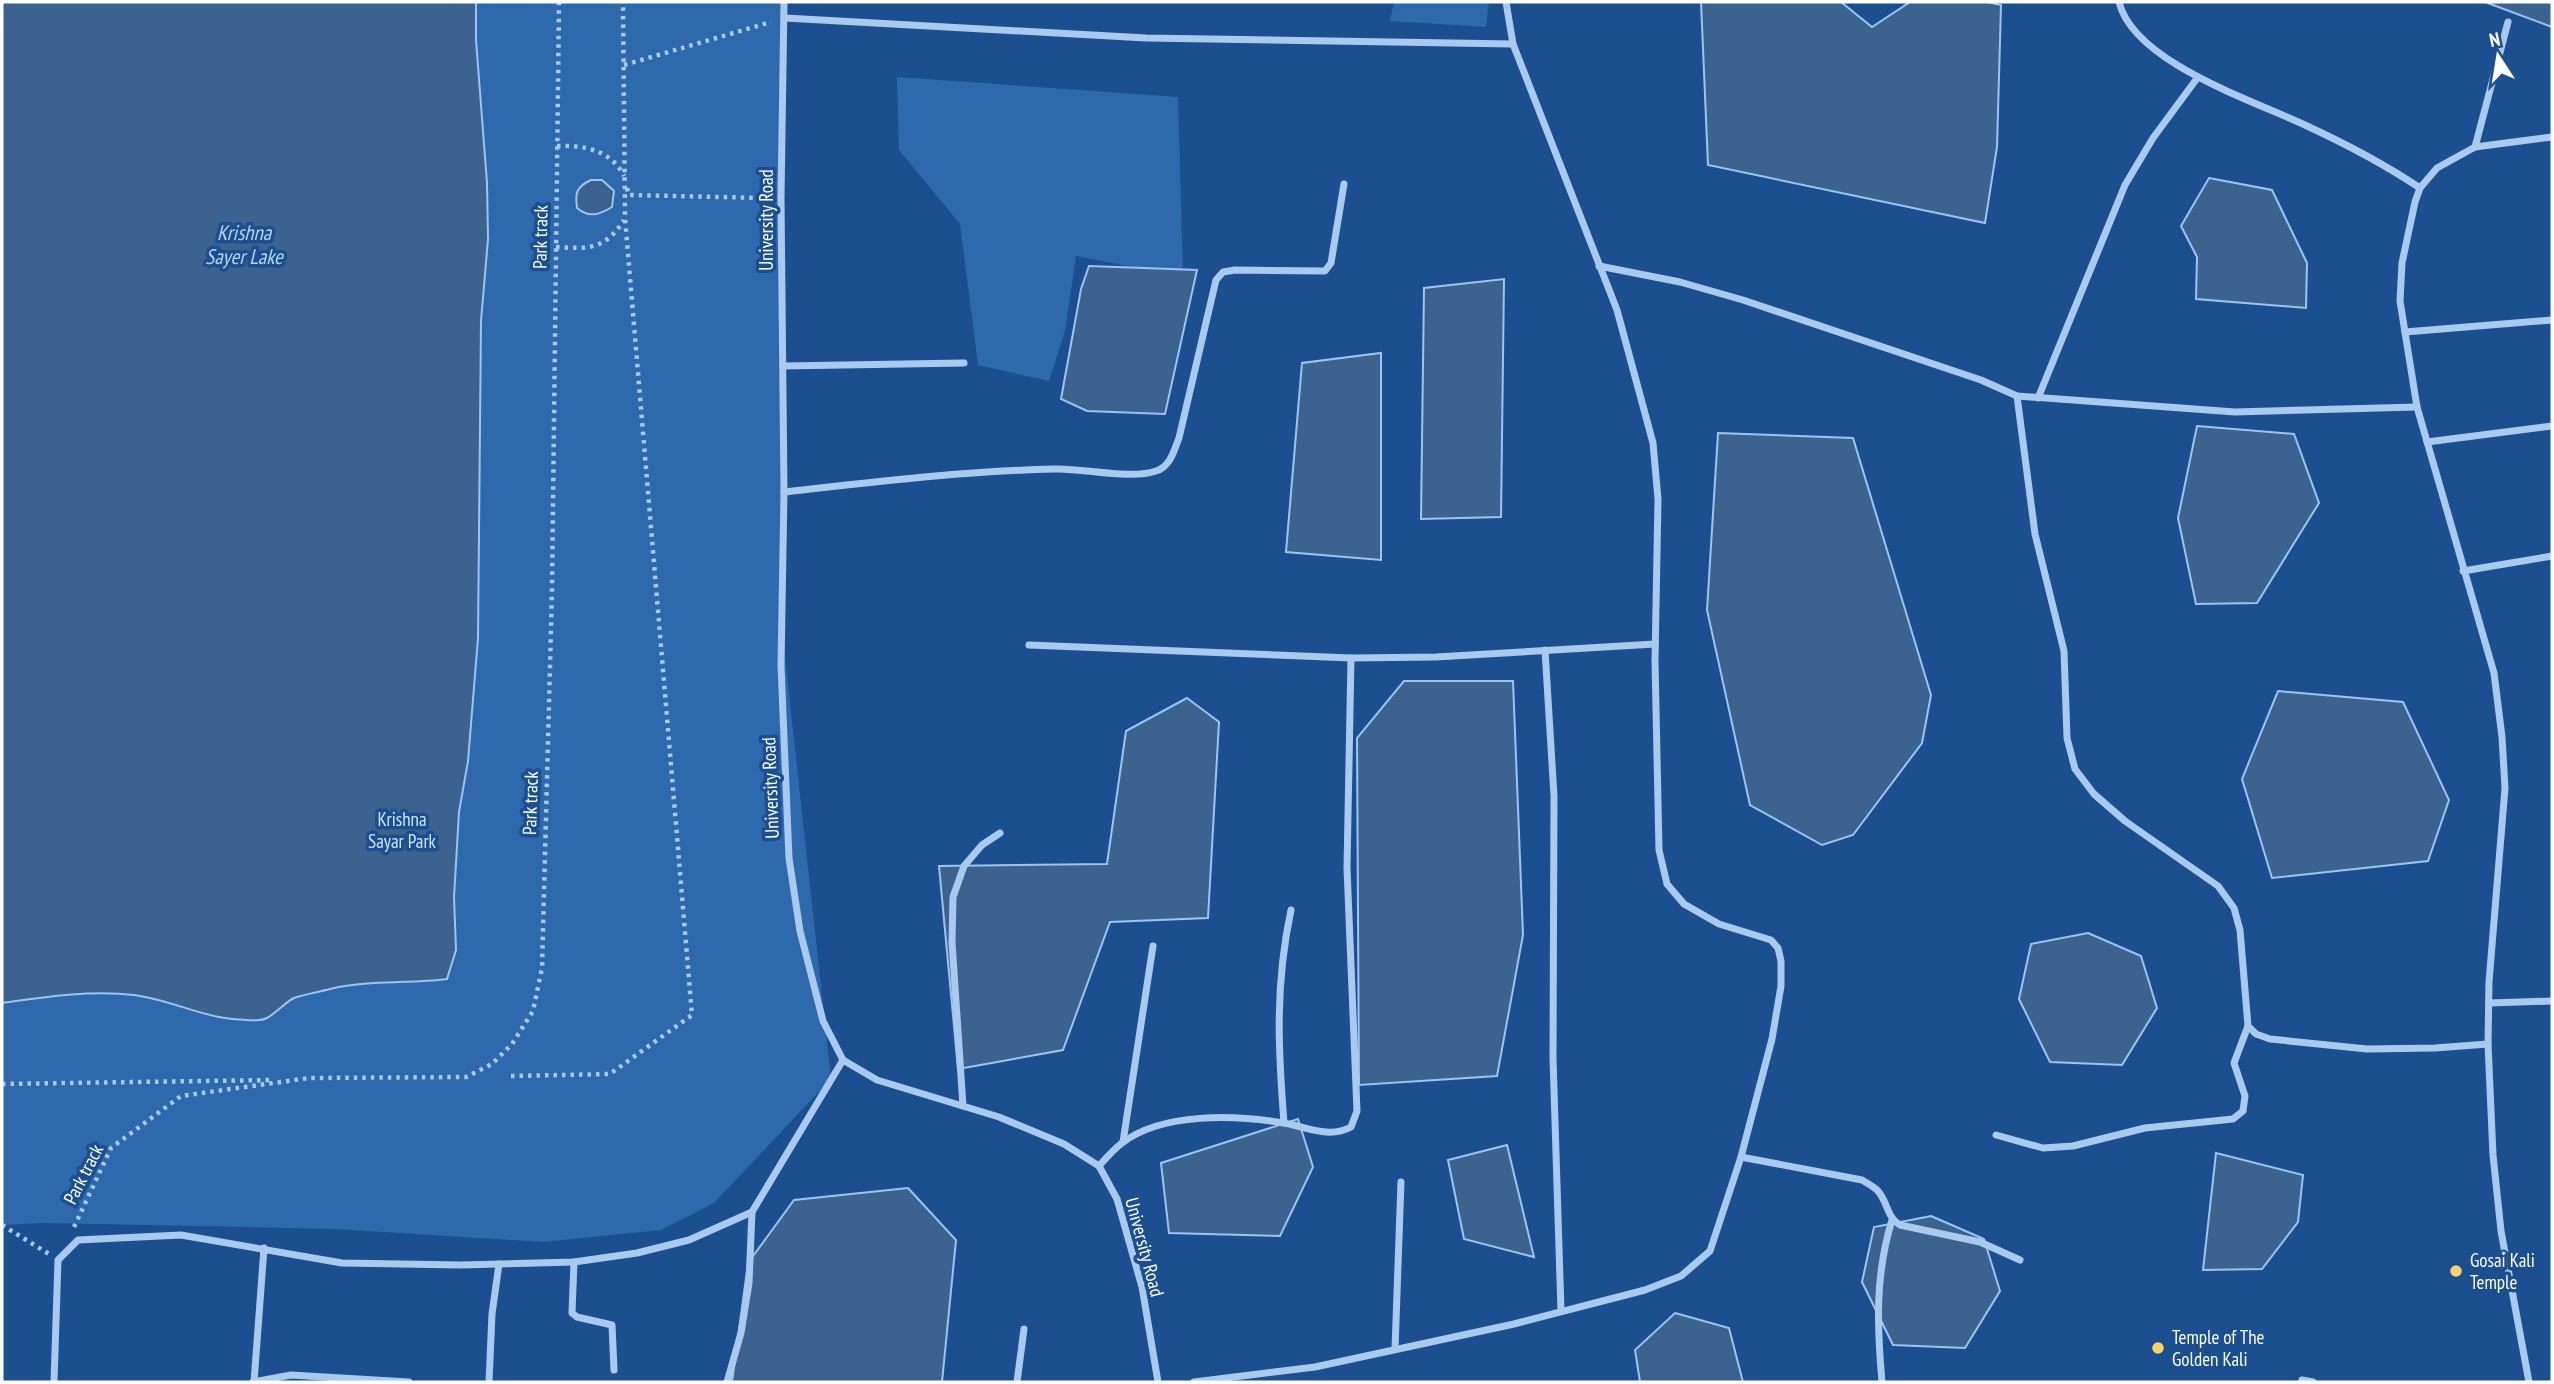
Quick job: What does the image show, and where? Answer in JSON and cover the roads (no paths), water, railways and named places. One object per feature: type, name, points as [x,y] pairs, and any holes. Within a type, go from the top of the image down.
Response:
[{"type":"street","name":"University Road","points":[[784,2],[781,198],[784,492],[782,666],[789,858],[800,931],[823,1021],[843,1060],[877,1080],[999,1117],[1064,1144],[1099,1166],[1117,1199],[1142,1287],[1157,1382]]},
{"type":"street","points":[[1194,1382],[1315,1367],[1562,1311],[1645,1290],[1681,1276],[1710,1251],[1741,1157],[1772,1039],[1781,986],[1778,948],[1771,940],[1719,924],[1684,904],[1667,884],[1659,850],[1656,644],[1658,499],[1653,443],[1625,335],[1513,44],[1506,2]]},
{"type":"street","points":[[2119,2],[2122,14],[2133,29],[2168,59],[2198,77],[2319,131],[2390,168],[2420,188]]},
{"type":"street","points":[[785,18],[1146,38],[1513,44]]},
{"type":"street","points":[[2475,147],[2508,22]]},
{"type":"street","points":[[2038,398],[2125,185],[2153,138],[2198,77]]},
{"type":"street","points":[[2529,1382],[2501,1231],[2493,1155],[2488,1003],[2505,789],[2494,673],[2417,407],[2400,301],[2402,263],[2415,202],[2420,188],[2437,168],[2475,147],[2552,137]]},
{"type":"street","points":[[784,492],[933,476],[1058,469],[1144,474],[1158,471],[1170,461],[1180,438],[1216,280],[1223,272],[1235,270],[1325,271],[1331,263],[1344,184]]},
{"type":"street","points":[[1600,266],[1680,282],[1743,300],[1981,380],[2017,396],[2235,412],[2417,407]]},
{"type":"street","points":[[2405,332],[2552,320]]},
{"type":"street","points":[[783,366],[964,363]]},
{"type":"street","points":[[1996,1135],[2043,1148],[2073,1146],[2145,1128],[2233,1119],[2243,1111],[2245,1096],[2234,1063],[2248,1026],[2240,930],[2234,908],[2218,886],[2125,821],[2094,794],[2075,769],[2067,738],[2064,651],[2035,534],[2017,396]]},
{"type":"street","points":[[2427,442],[2552,426]]},
{"type":"street","points":[[2463,571],[2552,556]]},
{"type":"street","points":[[1029,645],[1352,658],[1436,657],[1656,644]]},
{"type":"street","points":[[1545,650],[1554,796],[1553,1058],[1562,1311]]},
{"type":"street","points":[[1099,1166],[1123,1142],[1179,1120],[1225,1116],[1284,1123],[1339,1134],[1351,1127],[1357,1111],[1347,869],[1352,658]]},
{"type":"street","points":[[963,1106],[952,942],[953,897],[964,866],[982,845],[1000,834]]},
{"type":"street","points":[[1284,1123],[1278,1038],[1279,993],[1283,949],[1292,911]]},
{"type":"street","points":[[1123,1142],[1153,946]]},
{"type":"street","points":[[2488,1003],[2552,1001]]},
{"type":"street","points":[[2248,1026],[2256,1034],[2270,1039],[2367,1049],[2488,1044]]},
{"type":"street","points":[[727,1382],[745,1308],[752,1212],[843,1060]]},
{"type":"street","points":[[1741,1157],[1862,1180],[1876,1188],[1883,1197],[1892,1220],[1899,1225],[1980,1242],[2020,1259]]},
{"type":"street","points":[[1395,1349],[1401,1182]]},
{"type":"street","points":[[54,1382],[58,1260],[78,1240],[181,1235],[342,1263],[460,1265],[574,1262],[637,1253],[689,1240],[752,1212]]},
{"type":"street","points":[[1882,1382],[1877,1311],[1878,1276],[1892,1220]]},
{"type":"street","points":[[264,1248],[254,1382],[291,1375],[409,1382]]},
{"type":"street","points":[[574,1262],[572,1313],[577,1317],[612,1325],[614,1370]]},
{"type":"street","points":[[489,1382],[492,1314],[499,1264]]},
{"type":"street","points":[[1017,1382],[1024,1329]]},
{"type":"street","points":[[2302,1380],[2312,1382]]},
{"type":"water","name":"Krishna Sayer Lake","points":[[2,2],[476,2],[488,239],[481,321],[478,638],[468,761],[459,812],[454,897],[456,950],[447,979],[359,984],[330,989],[294,998],[268,1017],[259,1020],[210,1015],[134,995],[68,995],[2,1003]]},
{"type":"water","points":[[1701,2],[1841,2],[1872,27],[1910,2],[1987,2],[2001,5],[1997,147],[1985,223],[1708,165]]},
{"type":"water","points":[[2485,2],[2552,2],[2552,27]]},
{"type":"water","points":[[2209,178],[2272,190],[2307,263],[2306,308],[2196,299],[2197,257],[2181,226]]},
{"type":"water","points":[[591,180],[602,180],[614,191],[612,207],[594,214],[577,208],[579,188]]},
{"type":"water","points":[[1089,266],[1197,270],[1165,414],[1087,411],[1061,399],[1081,289]]},
{"type":"water","points":[[1504,279],[1501,517],[1421,519],[1424,288]]},
{"type":"water","points":[[1381,353],[1381,560],[1286,552],[1302,363]]},
{"type":"water","points":[[2197,426],[2294,434],[2319,503],[2257,603],[2196,604],[2178,518]]},
{"type":"water","points":[[1718,433],[1853,438],[1931,695],[1922,743],[1853,835],[1822,845],[1750,805],[1707,610]]},
{"type":"water","points":[[1404,681],[1513,681],[1523,935],[1497,1076],[1359,1085],[1357,738]]},
{"type":"water","points":[[2278,691],[2403,702],[2449,800],[2428,861],[2272,878],[2242,779]]},
{"type":"water","points":[[1187,698],[1219,722],[1208,918],[1110,922],[1063,1050],[958,1069],[939,866],[1107,864],[1126,731]]},
{"type":"water","points":[[2088,933],[2141,956],[2157,1008],[2122,1065],[2050,1062],[2019,999],[2031,944]]},
{"type":"water","points":[[1298,1119],[1313,1167],[1280,1236],[1169,1233],[1161,1163]]},
{"type":"water","points":[[1507,1145],[1534,1257],[1464,1239],[1448,1160]]},
{"type":"water","points":[[2216,1153],[2303,1175],[2298,1222],[2262,1269],[2203,1270]]},
{"type":"water","points":[[908,1188],[956,1240],[942,1382],[732,1382],[748,1263],[794,1200]]},
{"type":"water","points":[[1931,1216],[1984,1239],[2000,1291],[1965,1348],[1893,1345],[1862,1282],[1874,1227]]},
{"type":"water","points":[[1675,1313],[1729,1328],[1743,1382],[1640,1382],[1635,1350]]},
{"type":"place","name":"Gosai Kali Temple","points":[[2456,1271]]},
{"type":"place","name":"Temple of The Golden Kali","points":[[2158,1348]]},
{"type":"park label","name":"Krishna Sayar Park","points":[[402,830]]}]
